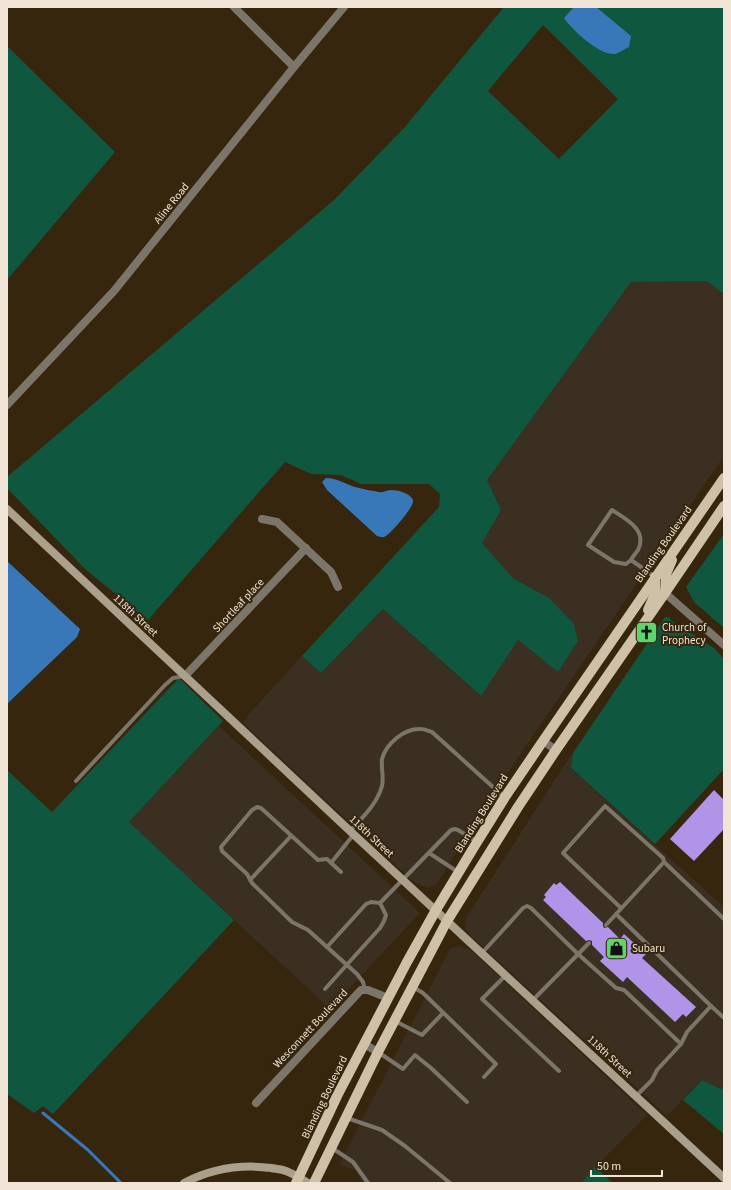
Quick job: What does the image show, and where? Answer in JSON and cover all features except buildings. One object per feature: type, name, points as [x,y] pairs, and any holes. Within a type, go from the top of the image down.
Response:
[{"type":"main road","name":"Blanding Boulevard","points":[[297,1180],[388,998],[458,873],[505,797],[724,478]]},
{"type":"main road","points":[[314,1183],[378,1052],[447,921],[518,807],[556,750],[724,506]]},
{"type":"main road","points":[[665,593],[666,574],[678,544]]},
{"type":"main road","points":[[642,625],[655,594],[655,577]]},
{"type":"street","points":[[234,7],[294,67]]},
{"type":"street","name":"Aline Road","points":[[7,405],[114,291],[344,7]]},
{"type":"street","name":"118th Street","points":[[7,509],[352,833],[724,1178]]},
{"type":"street","points":[[262,519],[277,522],[332,572],[338,587]]},
{"type":"street","name":"Shortleaf place","points":[[185,676],[306,548]]},
{"type":"street","points":[[665,593],[724,645]]},
{"type":"street","points":[[543,741],[556,750]]},
{"type":"street","name":"Wesconnett Boulevard","points":[[256,1103],[360,990],[368,990],[388,998]]},
{"type":"street","points":[[364,1044],[378,1052]]},
{"type":"street","points":[[184,1183],[215,1170],[240,1166],[285,1170],[297,1180],[308,1183]]},
{"type":"lane","points":[[612,510],[634,524],[640,535],[641,541],[638,549],[630,560],[626,564],[614,562],[588,545],[612,510]]},
{"type":"lane","points":[[630,560],[655,577]]},
{"type":"lane","points":[[76,781],[165,685],[173,678],[185,676]]},
{"type":"lane","points":[[331,863],[377,798],[382,785],[382,759],[388,746],[398,737],[410,730],[421,729],[432,732],[505,797]]},
{"type":"lane","points":[[621,908],[563,853],[605,806],[663,858],[664,862],[724,919]]},
{"type":"lane","points":[[340,872],[327,859],[318,860],[261,808],[257,807],[252,810],[221,847],[222,851],[247,874],[252,883],[292,922],[308,930],[357,974],[363,982],[365,990]]},
{"type":"lane","points":[[380,903],[451,830],[454,829],[477,842]]},
{"type":"lane","points":[[250,880],[291,836]]},
{"type":"lane","points":[[429,853],[458,873]]},
{"type":"lane","points":[[606,925],[664,862]]},
{"type":"lane","points":[[327,947],[366,904],[371,902],[380,903]]},
{"type":"lane","points":[[325,989],[380,928],[386,915],[380,903]]},
{"type":"lane","points":[[482,953],[523,908],[527,906],[531,908],[578,954],[616,988],[624,990],[681,1044]]},
{"type":"lane","points":[[616,914],[711,1006],[723,1017],[724,1016]]},
{"type":"lane","points":[[533,1000],[589,943]]},
{"type":"lane","points":[[506,975],[482,999],[559,1071]]},
{"type":"lane","points":[[412,986],[423,993],[496,1064],[484,1077]]},
{"type":"lane","points":[[636,1096],[652,1080],[657,1070],[681,1044],[687,1032],[711,1006]]},
{"type":"lane","points":[[394,1021],[422,1035],[443,1013]]},
{"type":"lane","points":[[378,1052],[404,1069],[415,1055],[467,1102]]},
{"type":"lane","points":[[346,1118],[382,1130],[405,1146],[450,1183]]},
{"type":"lane","points":[[331,1147],[353,1162],[368,1183]]},
{"type":"shaded area","points":[[708,281],[724,294],[724,456],[476,819],[437,884],[427,888],[414,882],[243,723],[248,715],[302,656],[321,673],[383,609],[480,696],[518,640],[558,672],[549,598],[513,578],[482,543],[501,510],[487,480],[631,282]]},
{"type":"shaded area","points":[[219,726],[420,913],[330,1009],[129,822]]},
{"type":"shaded area","points":[[573,753],[571,769],[724,907],[724,1086],[722,1089],[701,1080],[667,1116],[471,936],[465,928],[466,918]]},
{"type":"shaded area","points":[[459,946],[472,951],[647,1115],[581,1183],[363,1183],[355,1170],[339,1165],[450,949]]},
{"type":"green space","points":[[504,7],[724,7],[724,294],[707,281],[631,282],[487,480],[501,510],[482,543],[513,578],[549,598],[574,624],[578,641],[558,672],[518,640],[481,696],[383,609],[321,673],[302,656],[439,507],[440,494],[429,484],[361,484],[341,475],[311,474],[285,462],[148,620],[86,570],[7,488],[7,477],[334,200],[404,128]],"holes":[[[543,25],[618,99],[559,159],[488,91]]]},
{"type":"green space","points":[[7,46],[115,152],[7,280]]},
{"type":"green space","points":[[724,534],[724,628],[694,602],[686,587]]},
{"type":"green space","points":[[665,617],[668,617],[682,630],[691,633],[714,648],[724,659],[724,769],[655,844],[571,768],[573,753]]},
{"type":"green space","points":[[179,678],[223,721],[129,822],[234,920],[53,1114],[43,1106],[34,1113],[7,1094],[7,770],[52,812]]},
{"type":"green space","points":[[702,1080],[721,1089],[724,1086],[724,1134],[683,1100]]},
{"type":"green space","points":[[595,1167],[613,1183],[581,1183]]},
{"type":"water","points":[[574,7],[596,7],[631,36],[629,47],[615,54],[602,51],[586,41],[564,18]]},
{"type":"water","points":[[326,478],[373,491],[400,491],[407,494],[413,500],[413,503],[407,513],[389,534],[385,537],[379,537],[327,490],[322,482]]},
{"type":"water","points":[[7,561],[80,629],[77,637],[7,704]]},
{"type":"waterway","points":[[43,1113],[88,1150],[121,1183]]},
{"type":"place","name":"Church of Prophecy","points":[[646,633]]},
{"type":"place","name":"Subaru","points":[[617,948]]}]
